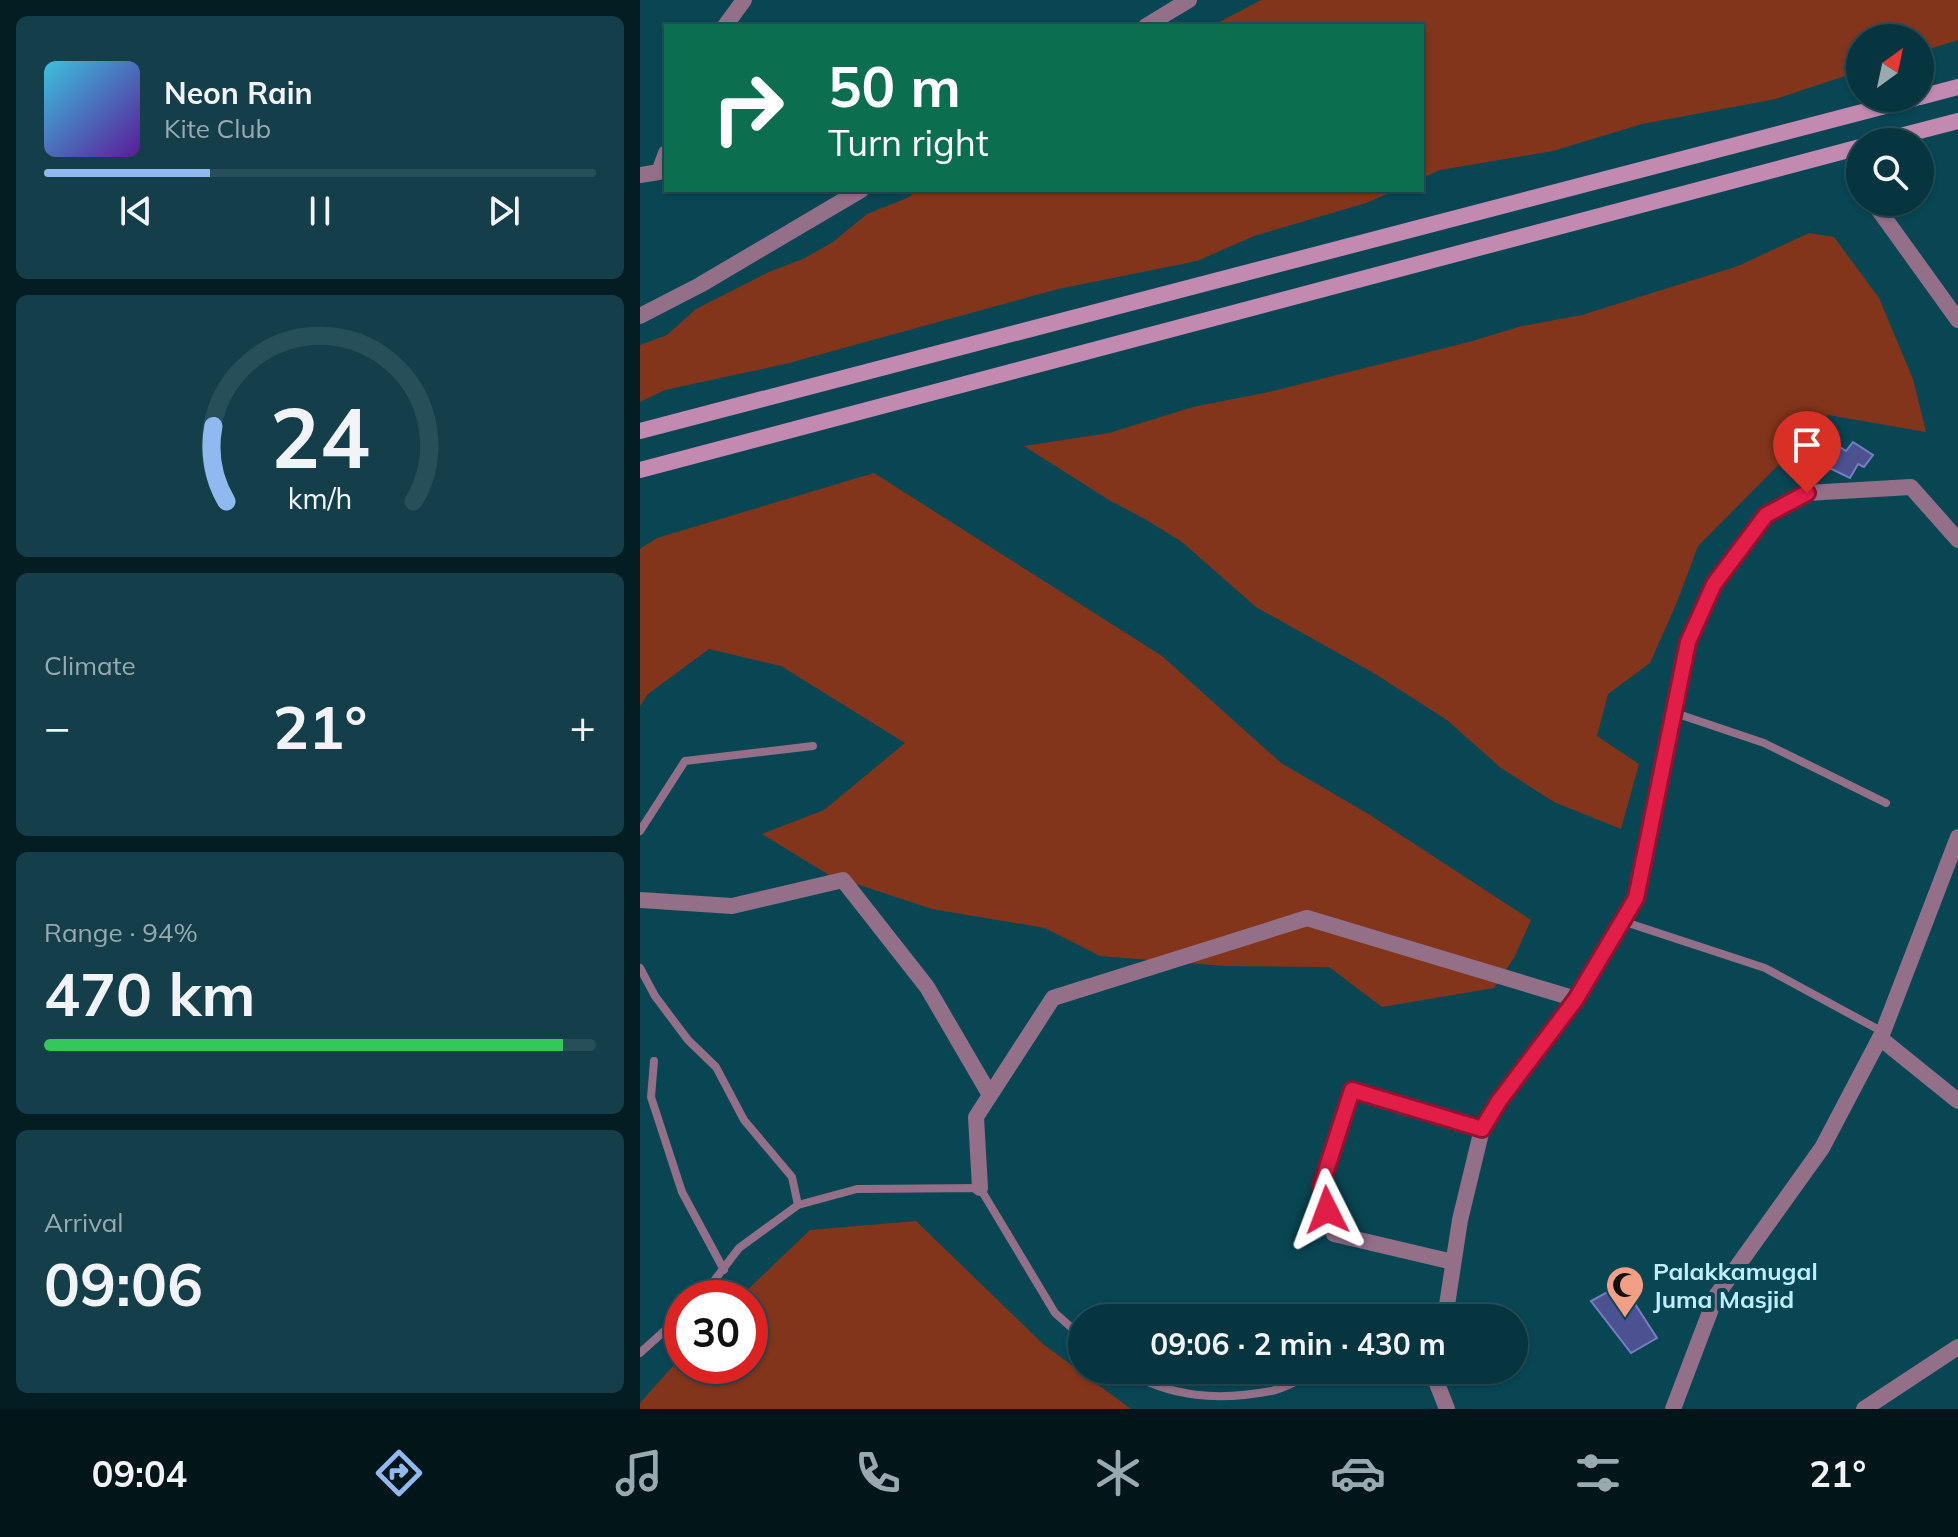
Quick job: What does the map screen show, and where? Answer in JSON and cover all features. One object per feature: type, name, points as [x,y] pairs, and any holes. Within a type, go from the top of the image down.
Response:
[{"type":"main road","points":[[1934,94],[1958,87]]},
{"type":"main road","points":[[640,431],[1864,112]]},
{"type":"main road","points":[[1931,128],[1958,121]]},
{"type":"main road","points":[[640,470],[1846,151]]},
{"type":"street","points":[[726,24],[744,0]]},
{"type":"street","points":[[1149,24],[1189,0]]},
{"type":"street","points":[[640,175],[659,172],[664,158]]},
{"type":"street","points":[[640,316],[700,285],[858,192]]},
{"type":"street","points":[[1883,216],[1958,320]]},
{"type":"street","points":[[1447,1304],[1460,1220],[1482,1129],[1499,1101],[1576,999],[1636,898],[1688,642],[1714,584],[1766,515],[1807,493],[1911,487],[1958,540]]},
{"type":"street","points":[[1673,1409],[1716,1296],[1822,1148],[1882,1035],[1958,837]]},
{"type":"street","points":[[640,900],[732,906],[843,880],[927,987],[990,1095]]},
{"type":"street","points":[[980,1188],[976,1117],[1053,998],[1307,918],[1576,999]]},
{"type":"street","points":[[1882,1035],[1958,1101]]},
{"type":"street","points":[[1453,1262],[1334,1234],[1321,1186],[1352,1090],[1482,1129]]},
{"type":"street","points":[[1864,1409],[1958,1347]]},
{"type":"street","points":[[1440,1384],[1447,1409]]},
{"type":"lane","points":[[1675,713],[1764,743],[1886,803]]},
{"type":"lane","points":[[640,831],[685,761],[813,746]]},
{"type":"lane","points":[[1622,921],[1765,968],[1882,1035]]},
{"type":"lane","points":[[640,968],[655,996],[688,1040],[716,1067],[744,1120],[792,1177],[798,1205]]},
{"type":"lane","points":[[654,1061],[651,1097],[682,1192],[724,1270]]},
{"type":"lane","points":[[716,1280],[739,1248],[798,1205],[857,1189],[980,1188],[1055,1313],[1068,1325]]},
{"type":"lane","points":[[640,1353],[664,1331]]},
{"type":"lane","points":[[1150,1384],[1180,1394],[1217,1398],[1274,1391],[1291,1384]]},
{"type":"shaded area","points":[[1261,0],[1958,0],[1958,40],[1934,48],[1934,24],[1846,24],[1846,76],[1776,99],[1642,124],[1553,151],[1440,170],[1424,177],[1424,24],[1216,24]]},
{"type":"shaded area","points":[[916,192],[1391,192],[1366,203],[1254,236],[1197,261],[1058,289],[789,363],[665,390],[640,402],[640,345],[667,335],[696,309],[833,242],[867,214]]},
{"type":"shaded area","points":[[1809,233],[1834,237],[1879,298],[1913,379],[1926,432],[1828,415],[1698,546],[1650,663],[1608,694],[1597,736],[1639,764],[1621,829],[1554,802],[1501,768],[1447,720],[1372,672],[1256,607],[1182,542],[1024,446],[1109,433],[1193,407],[1269,392],[1522,326],[1582,315],[1738,266]]},
{"type":"shaded area","points":[[874,473],[1162,656],[1281,763],[1370,815],[1531,920],[1515,956],[1494,988],[1382,1007],[1329,967],[1224,966],[1100,956],[1045,928],[932,909],[829,875],[762,834],[824,810],[905,743],[781,666],[709,649],[648,694],[640,706],[640,549],[657,538]]},
{"type":"shaded area","points":[[916,1221],[1043,1344],[1068,1362],[1068,1384],[1097,1384],[1131,1409],[640,1409],[640,1403],[664,1376],[664,1384],[768,1384],[768,1280],[758,1280],[810,1230]]},
{"type":"building","points":[[1832,442],[1846,451],[1853,442],[1873,455],[1864,467],[1858,464],[1850,478],[1821,464]]},
{"type":"building","name":"Palakkamugal Juma Masjid","points":[[1622,1284],[1657,1338],[1631,1353],[1591,1301]]},
{"type":"place","name":"Palakkamugal Juma Masjid","points":[[1625,1319]]},
{"type":"route","points":[[1327,1210],[1321,1186],[1352,1090],[1482,1129],[1499,1101],[1576,999],[1636,898],[1688,642],[1714,584],[1766,515],[1807,493]]}]
